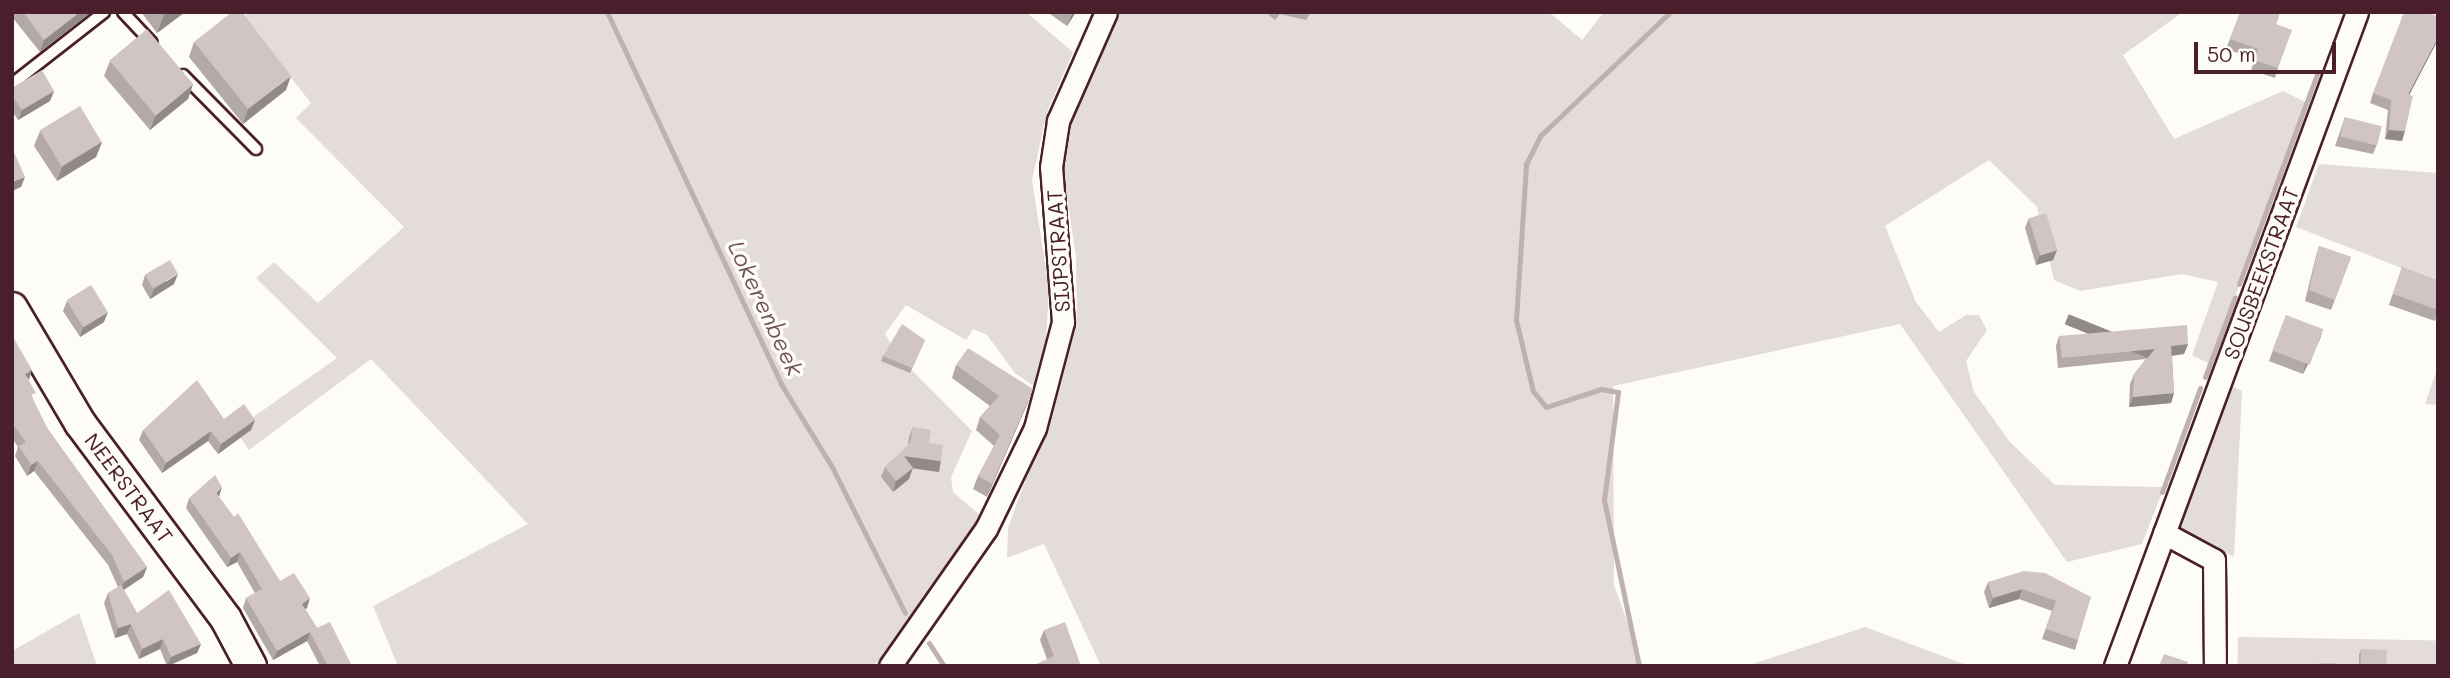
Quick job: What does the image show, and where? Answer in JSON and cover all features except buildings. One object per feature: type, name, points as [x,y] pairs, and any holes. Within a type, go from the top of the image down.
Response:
[{"type":"street","name":"SIJPSTRAAT","points":[[890,666],[986,529],[1035,428],[1063,322],[1051,167],[1058,121],[1106,12]]},
{"type":"street","name":"SOUSBEEKSTRAAT","points":[[2115,666],[2357,12]]},
{"type":"street","name":"NEERSTRAAT","points":[[12,308],[80,423],[226,619],[251,666]]},
{"type":"street","points":[[2164,533],[2214,560],[2215,666]]},
{"type":"lane","points":[[12,84],[104,12]]},
{"type":"lane","points":[[123,12],[159,51]]},
{"type":"lane","points":[[169,61],[256,149]]},
{"type":"shaded area","points":[[248,12],[1026,12],[1073,52],[1047,112],[1032,180],[1049,288],[1045,359],[1035,387],[1015,373],[987,335],[973,329],[966,340],[906,305],[885,334],[898,356],[972,431],[951,477],[953,492],[981,516],[874,666],[398,666],[373,606],[528,524],[371,359],[249,450],[235,430],[337,358],[256,278],[274,262],[318,303],[404,227],[296,118],[311,103],[243,17]]},
{"type":"shaded area","points":[[1121,12],[1549,12],[1582,40],[1604,12],[2183,12],[2123,55],[2174,139],[2283,91],[2307,103],[2210,364],[2192,355],[2218,282],[2182,274],[2080,291],[2054,280],[2037,207],[1989,160],[1885,226],[1916,302],[1939,332],[1966,315],[1979,315],[1987,330],[1966,361],[1974,392],[2010,442],[2055,485],[2164,487],[2142,544],[2067,562],[1900,324],[1613,386],[1614,585],[1643,666],[1101,666],[1044,544],[1007,558],[1008,528],[1061,383],[1077,318],[1076,257],[1062,163],[1069,126]]},
{"type":"shaded area","points":[[2319,164],[2438,173],[2438,282],[2296,227]]},
{"type":"shaded area","points":[[2438,366],[2438,405],[2425,404]]},
{"type":"shaded area","points":[[2232,386],[2242,391],[2234,557],[2180,528]]},
{"type":"shaded area","points":[[79,613],[97,666],[12,666],[12,651]]},
{"type":"shaded area","points":[[1865,627],[1969,666],[1747,666]]},
{"type":"shaded area","points":[[2238,637],[2438,640],[2438,666],[2237,666]]},
{"type":"waterway","name":"Lokerenbeek","points":[[607,12],[781,384],[832,467],[905,613]]},
{"type":"waterway","points":[[1639,666],[1604,500],[1618,392],[1601,389],[1546,407],[1533,391],[1516,320],[1526,164],[1541,135],[1670,12]]},
{"type":"waterway","points":[[2239,284],[2318,72]]},
{"type":"waterway","points":[[2205,377],[2235,297]]},
{"type":"waterway","points":[[2162,492],[2200,388]]},
{"type":"waterway","name":"Lokerenbeek","points":[[929,643],[944,666]]}]
